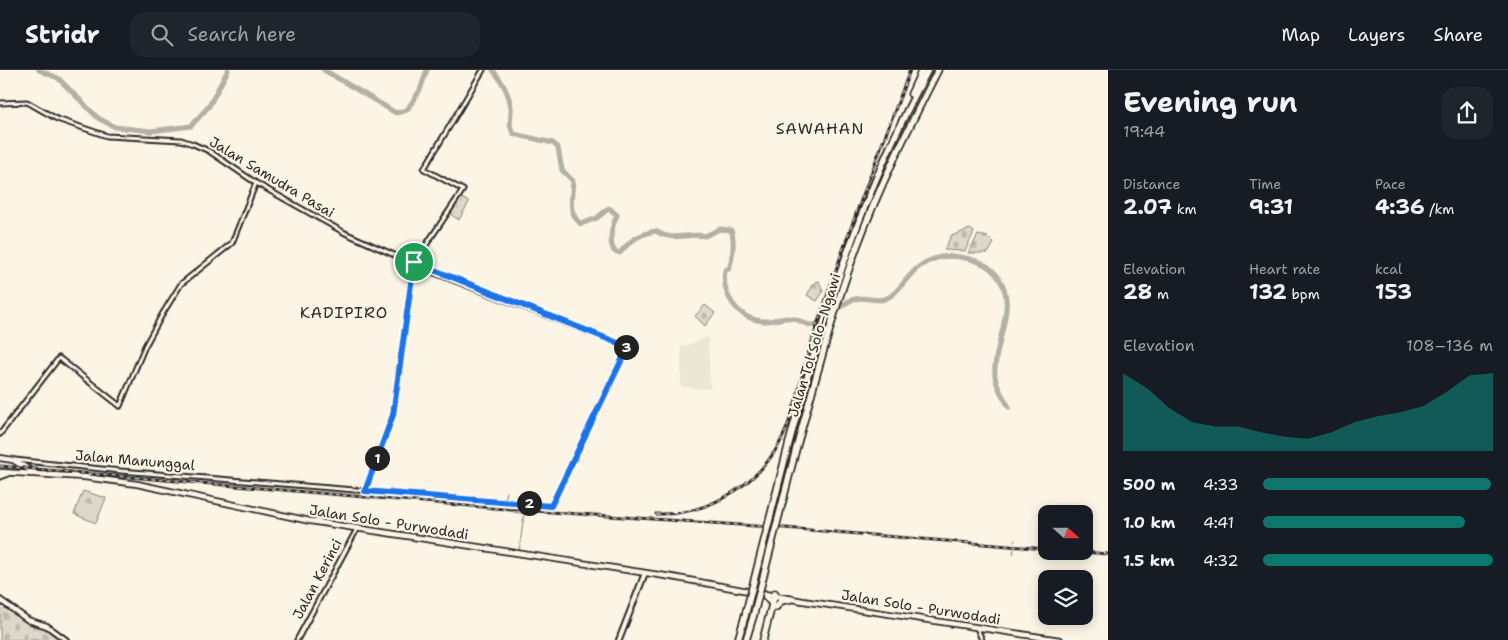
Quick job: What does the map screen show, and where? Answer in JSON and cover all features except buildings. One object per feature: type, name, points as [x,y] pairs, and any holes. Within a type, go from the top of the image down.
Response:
[{"type":"highway","points":[[903,118],[922,70]]},
{"type":"highway","name":"Jalan Tol Solo–Ngawi","points":[[738,640],[814,351],[834,287],[865,203],[903,118],[928,70]]},
{"type":"highway","name":"Jalan Tol Solo–Ngawi","points":[[746,640],[796,449],[843,287],[890,166],[938,70]]},
{"type":"highway","points":[[0,474],[10,473]]},
{"type":"highway","points":[[763,594],[774,606]]},
{"type":"highway","points":[[765,640],[777,594]]},
{"type":"highway","points":[[774,606],[781,601],[794,598]]},
{"type":"main road","name":"Jalan Manunggal","points":[[0,458],[14,460]]},
{"type":"main road","name":"Jalan Solo - Purwodadi","points":[[14,460],[36,474]]},
{"type":"main road","points":[[10,473],[20,468],[19,463]]},
{"type":"main road","name":"Jalan Solo - Purwodadi","points":[[10,473],[137,484],[300,519],[357,529],[1060,640]]},
{"type":"main road","points":[[619,640],[645,573]]},
{"type":"main road","name":"Jalan Solo - Purwodadi","points":[[739,588],[763,594],[777,594]]},
{"type":"main road","points":[[0,600],[28,620],[47,626],[66,640]]},
{"type":"street","points":[[365,491],[393,415],[414,262],[463,190],[424,169],[484,70]]},
{"type":"street","name":"Jalan Samudra Pasai","points":[[0,103],[27,102],[51,116],[106,136],[185,141],[208,150],[256,183],[327,224],[414,262],[628,347],[551,506],[365,491]]},
{"type":"street","points":[[0,434],[59,358],[120,406],[145,346],[163,313],[181,284],[232,243],[256,183]]},
{"type":"street","name":"Jalan Manunggal","points":[[14,460],[121,471],[365,491]]},
{"type":"street","name":"Jalan Kerinci","points":[[296,640],[357,529]]},
{"type":"street","points":[[977,628],[982,640]]},
{"type":"shaded area","points":[[708,337],[710,389],[681,387],[681,347]]},
{"type":"green space","points":[[460,197],[469,202],[459,220],[450,214]]},
{"type":"green space","points":[[970,229],[974,232],[965,251],[944,250],[951,236]]},
{"type":"green space","points":[[978,235],[988,237],[994,243],[988,253],[968,253]]},
{"type":"green space","points":[[819,281],[823,292],[817,301],[807,295],[815,282]]},
{"type":"green space","points":[[705,305],[715,313],[705,326],[695,316]]},
{"type":"green space","points":[[83,491],[106,498],[96,523],[74,514]]},
{"type":"green space","points":[[0,603],[33,626],[47,629],[63,640],[0,640]]},
{"type":"waterway","points":[[39,70],[58,78],[98,118],[115,127],[151,131],[191,126],[209,106],[228,70]]},
{"type":"waterway","points":[[324,70],[396,113],[407,110],[420,90],[427,70]]},
{"type":"waterway","points":[[493,70],[509,97],[511,107],[510,124],[514,134],[553,143],[558,148],[562,170],[573,181],[572,210],[581,224],[597,218],[609,208],[617,215],[612,228],[611,238],[614,251],[620,253],[636,238],[656,231],[674,237],[705,236],[720,229],[731,230],[733,239],[732,260],[729,269],[725,270],[724,279],[733,304],[746,316],[763,321],[793,318],[813,325],[827,319],[850,301],[859,298],[881,300],[891,296],[918,268],[934,259],[948,256],[980,262],[992,270],[1001,282],[1006,294],[1006,308],[995,363],[995,376],[1009,407]]},
{"type":"waterway","points":[[505,500],[507,492]]},
{"type":"waterway","points":[[504,510],[524,514],[519,552]]},
{"type":"waterway","points":[[1013,554],[1014,549]]},
{"type":"railway","points":[[656,514],[690,510],[723,498],[752,478],[765,465],[781,441],[793,410],[811,344],[833,278],[910,70]]},
{"type":"railway","points":[[0,466],[506,509],[785,528],[1038,548]]},
{"type":"railway","points":[[1093,553],[1108,554]]},
{"type":"district","name":"SAWAHAN","points":[[820,128]]},
{"type":"district","name":"KADIPIRO","points":[[344,312]]},
{"type":"route","points":[[414,262],[437,274],[628,347],[551,506],[365,491],[393,415],[414,262]]}]
